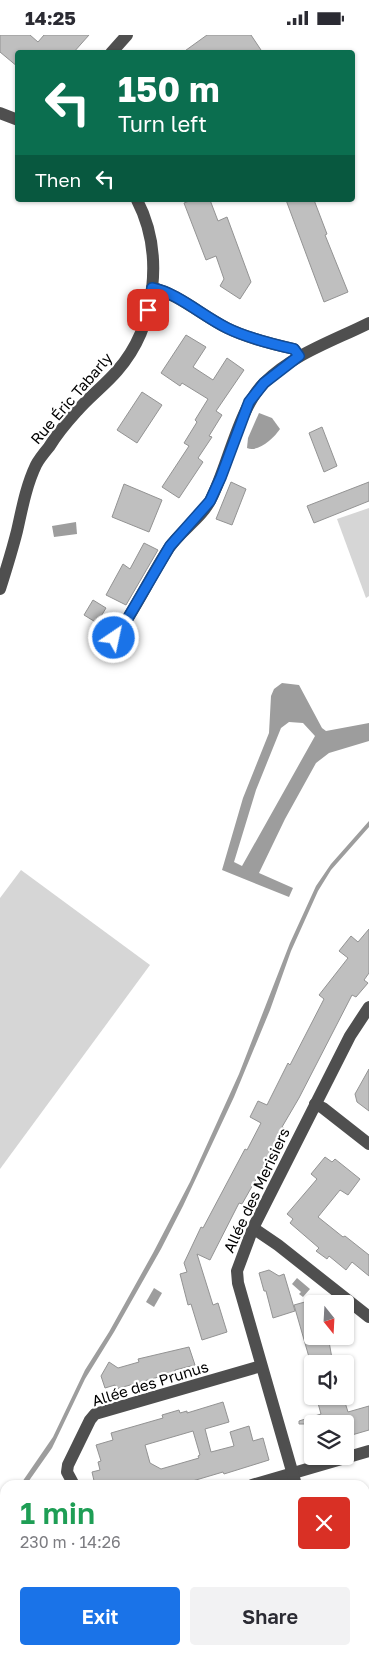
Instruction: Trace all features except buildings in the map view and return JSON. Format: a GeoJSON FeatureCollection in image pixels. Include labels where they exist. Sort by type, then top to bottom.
{"type":"FeatureCollection","features":[{"type":"Feature","properties":{"kind":"street"},"geometry":{"type":"LineString","coordinates":[[114,50],[127,35]]}},
{"type":"Feature","properties":{"kind":"street"},"geometry":{"type":"LineString","coordinates":[[0,113],[15,120]]}},
{"type":"Feature","properties":{"kind":"street","name":"Rue Éric Tabarly"},"geometry":{"type":"LineString","coordinates":[[0,589],[5,554],[36,464],[77,411],[118,370],[130,353],[140,333],[148,310],[153,268],[152,247],[147,224],[138,202]]}},
{"type":"Feature","properties":{"kind":"street"},"geometry":{"type":"LineString","coordinates":[[152,288],[168,292],[228,329],[294,349],[299,356]]}},
{"type":"Feature","properties":{"kind":"street"},"geometry":{"type":"LineString","coordinates":[[114,638],[125,623],[170,546],[210,501],[249,402],[264,383],[299,356],[369,323]]}},
{"type":"Feature","properties":{"kind":"street","name":"Allée des Merisiers"},"geometry":{"type":"LineString","coordinates":[[295,1479],[261,1366],[238,1283],[237,1271],[254,1228],[315,1104],[350,1036],[369,1007]]}},
{"type":"Feature","properties":{"kind":"street"},"geometry":{"type":"LineString","coordinates":[[315,1104],[323,1107],[369,1144]]}},
{"type":"Feature","properties":{"kind":"street"},"geometry":{"type":"LineString","coordinates":[[254,1228],[369,1317]]}},
{"type":"Feature","properties":{"kind":"street","name":"Allée des Prunus"},"geometry":{"type":"LineString","coordinates":[[71,1480],[67,1472],[68,1465],[90,1420],[95,1414],[261,1366]]}},
{"type":"Feature","properties":{"kind":"street"},"geometry":{"type":"LineString","coordinates":[[295,1479],[369,1451]]}},
{"type":"Feature","properties":{"kind":"shaded area"},"geometry":{"type":"Polygon","coordinates":[[[259,413],[272,418],[280,429],[261,447],[247,448],[248,438],[259,413]]]}},
{"type":"Feature","properties":{"kind":"shaded area"},"geometry":{"type":"Polygon","coordinates":[[[369,508],[369,596],[366,598],[337,519],[369,508]]]}},
{"type":"Feature","properties":{"kind":"shaded area"},"geometry":{"type":"Polygon","coordinates":[[[76,522],[77,534],[54,537],[52,526],[76,522]]]}},
{"type":"Feature","properties":{"kind":"shaded area"},"geometry":{"type":"Polygon","coordinates":[[[282,683],[299,685],[322,728],[326,731],[369,723],[369,741],[329,753],[316,763],[285,819],[259,873],[293,888],[289,897],[222,870],[243,798],[269,733],[271,696],[274,689],[282,683]],[[289,722],[281,728],[256,790],[234,862],[242,866],[315,736],[303,723],[289,722]]]}},
{"type":"Feature","properties":{"kind":"shaded area"},"geometry":{"type":"Polygon","coordinates":[[[369,821],[369,827],[331,870],[318,891],[291,951],[270,1010],[234,1097],[161,1249],[85,1379],[52,1448],[30,1480],[23,1480],[53,1437],[85,1370],[109,1332],[190,1182],[239,1074],[290,943],[316,886],[331,864],[369,821]]]}},
{"type":"Feature","properties":{"kind":"shaded area"},"geometry":{"type":"Polygon","coordinates":[[[21,870],[150,965],[0,1169],[0,898],[21,870]]]}},
{"type":"Feature","properties":{"kind":"shaded area"},"geometry":{"type":"Polygon","coordinates":[[[297,1278],[310,1289],[303,1297],[299,1294],[301,1292],[292,1284],[297,1278]]]}},
{"type":"Feature","properties":{"kind":"shaded area"},"geometry":{"type":"Polygon","coordinates":[[[154,1288],[162,1293],[154,1307],[146,1302],[154,1288]]]}},
{"type":"Feature","properties":{"kind":"route"},"geometry":{"type":"LineString","coordinates":[[114,638],[125,623],[170,546],[210,501],[249,402],[264,383],[299,356],[294,349],[228,329],[168,292],[152,288],[148,310]]}}]}
